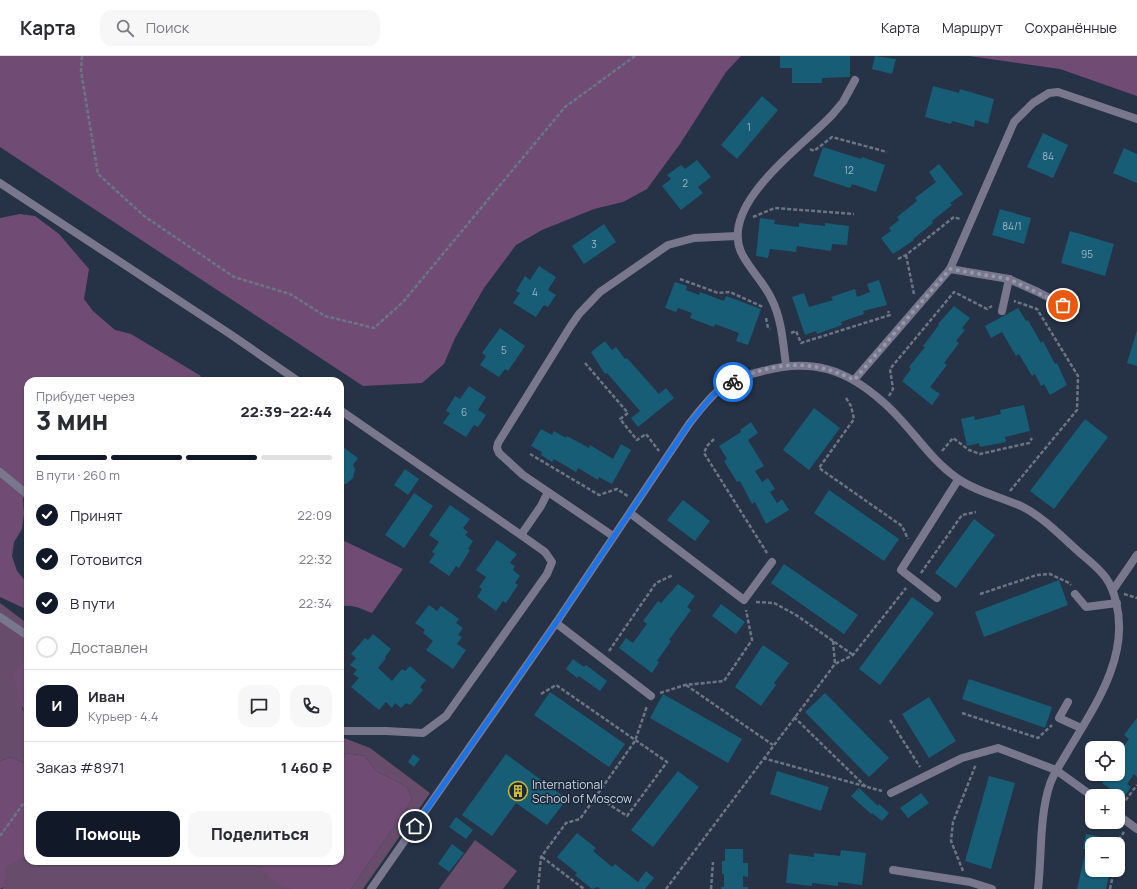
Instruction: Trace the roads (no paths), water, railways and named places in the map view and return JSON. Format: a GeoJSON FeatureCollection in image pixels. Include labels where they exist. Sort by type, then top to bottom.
{"type":"FeatureCollection","features":[{"type":"Feature","properties":{"kind":"street"},"geometry":{"type":"LineString","coordinates":[[786,366],[778,316],[772,300],[740,250],[737,236],[739,224],[742,212],[757,189],[803,145],[843,102],[856,80]]}},
{"type":"Feature","properties":{"kind":"street"},"geometry":{"type":"LineString","coordinates":[[854,380],[950,269],[1014,122],[1023,111],[1041,97],[1049,93],[1058,92],[1137,119]]}},
{"type":"Feature","properties":{"kind":"street"},"geometry":{"type":"LineString","coordinates":[[0,182],[230,334],[292,377]]}},
{"type":"Feature","properties":{"kind":"street"},"geometry":{"type":"LineString","coordinates":[[613,536],[582,513],[523,475],[499,453],[497,448],[498,443],[579,314],[600,292],[668,245],[694,238],[737,236]]}},
{"type":"Feature","properties":{"kind":"street"},"geometry":{"type":"LineString","coordinates":[[950,269],[1009,279],[1075,311]]}},
{"type":"Feature","properties":{"kind":"street"},"geometry":{"type":"LineString","coordinates":[[1002,310],[1009,279]]}},
{"type":"Feature","properties":{"kind":"street"},"geometry":{"type":"LineString","coordinates":[[371,889],[556,623],[613,536],[703,406],[723,387],[755,373],[786,366],[822,366],[854,380],[885,403],[936,459],[958,480],[1024,508],[1046,523],[1105,576],[1113,590],[1117,603],[1119,639],[1117,654],[1106,685],[1050,782],[1045,808],[1038,889]]}},
{"type":"Feature","properties":{"kind":"street"},"geometry":{"type":"LineString","coordinates":[[344,413],[545,552],[552,562],[547,574],[446,716],[423,733],[344,731]]}},
{"type":"Feature","properties":{"kind":"street"},"geometry":{"type":"LineString","coordinates":[[0,472],[24,492]]}},
{"type":"Feature","properties":{"kind":"street"},"geometry":{"type":"LineString","coordinates":[[937,598],[901,570],[958,480]]}},
{"type":"Feature","properties":{"kind":"street"},"geometry":{"type":"LineString","coordinates":[[521,535],[541,506],[548,492]]}},
{"type":"Feature","properties":{"kind":"street"},"geometry":{"type":"LineString","coordinates":[[630,513],[744,600],[772,562]]}},
{"type":"Feature","properties":{"kind":"street"},"geometry":{"type":"LineString","coordinates":[[1113,590],[1137,555]]}},
{"type":"Feature","properties":{"kind":"street"},"geometry":{"type":"LineString","coordinates":[[1075,594],[1086,607],[1117,603]]}},
{"type":"Feature","properties":{"kind":"street"},"geometry":{"type":"LineString","coordinates":[[0,617],[24,633]]}},
{"type":"Feature","properties":{"kind":"street"},"geometry":{"type":"LineString","coordinates":[[556,623],[650,696]]}},
{"type":"Feature","properties":{"kind":"street"},"geometry":{"type":"LineString","coordinates":[[1068,702],[1059,718],[1081,728]]}},
{"type":"Feature","properties":{"kind":"street"},"geometry":{"type":"LineString","coordinates":[[891,793],[962,758],[998,748],[1056,770],[1085,791]]}},
{"type":"Feature","properties":{"kind":"street"},"geometry":{"type":"LineString","coordinates":[[1125,820],[1134,826]]}},
{"type":"Feature","properties":{"kind":"street"},"geometry":{"type":"LineString","coordinates":[[893,870],[961,881],[992,889]]}},
{"type":"Feature","properties":{"kind":"place","name":"International School of Moscow"},"geometry":{"type":"Point","coordinates":[518,791]}}]}
